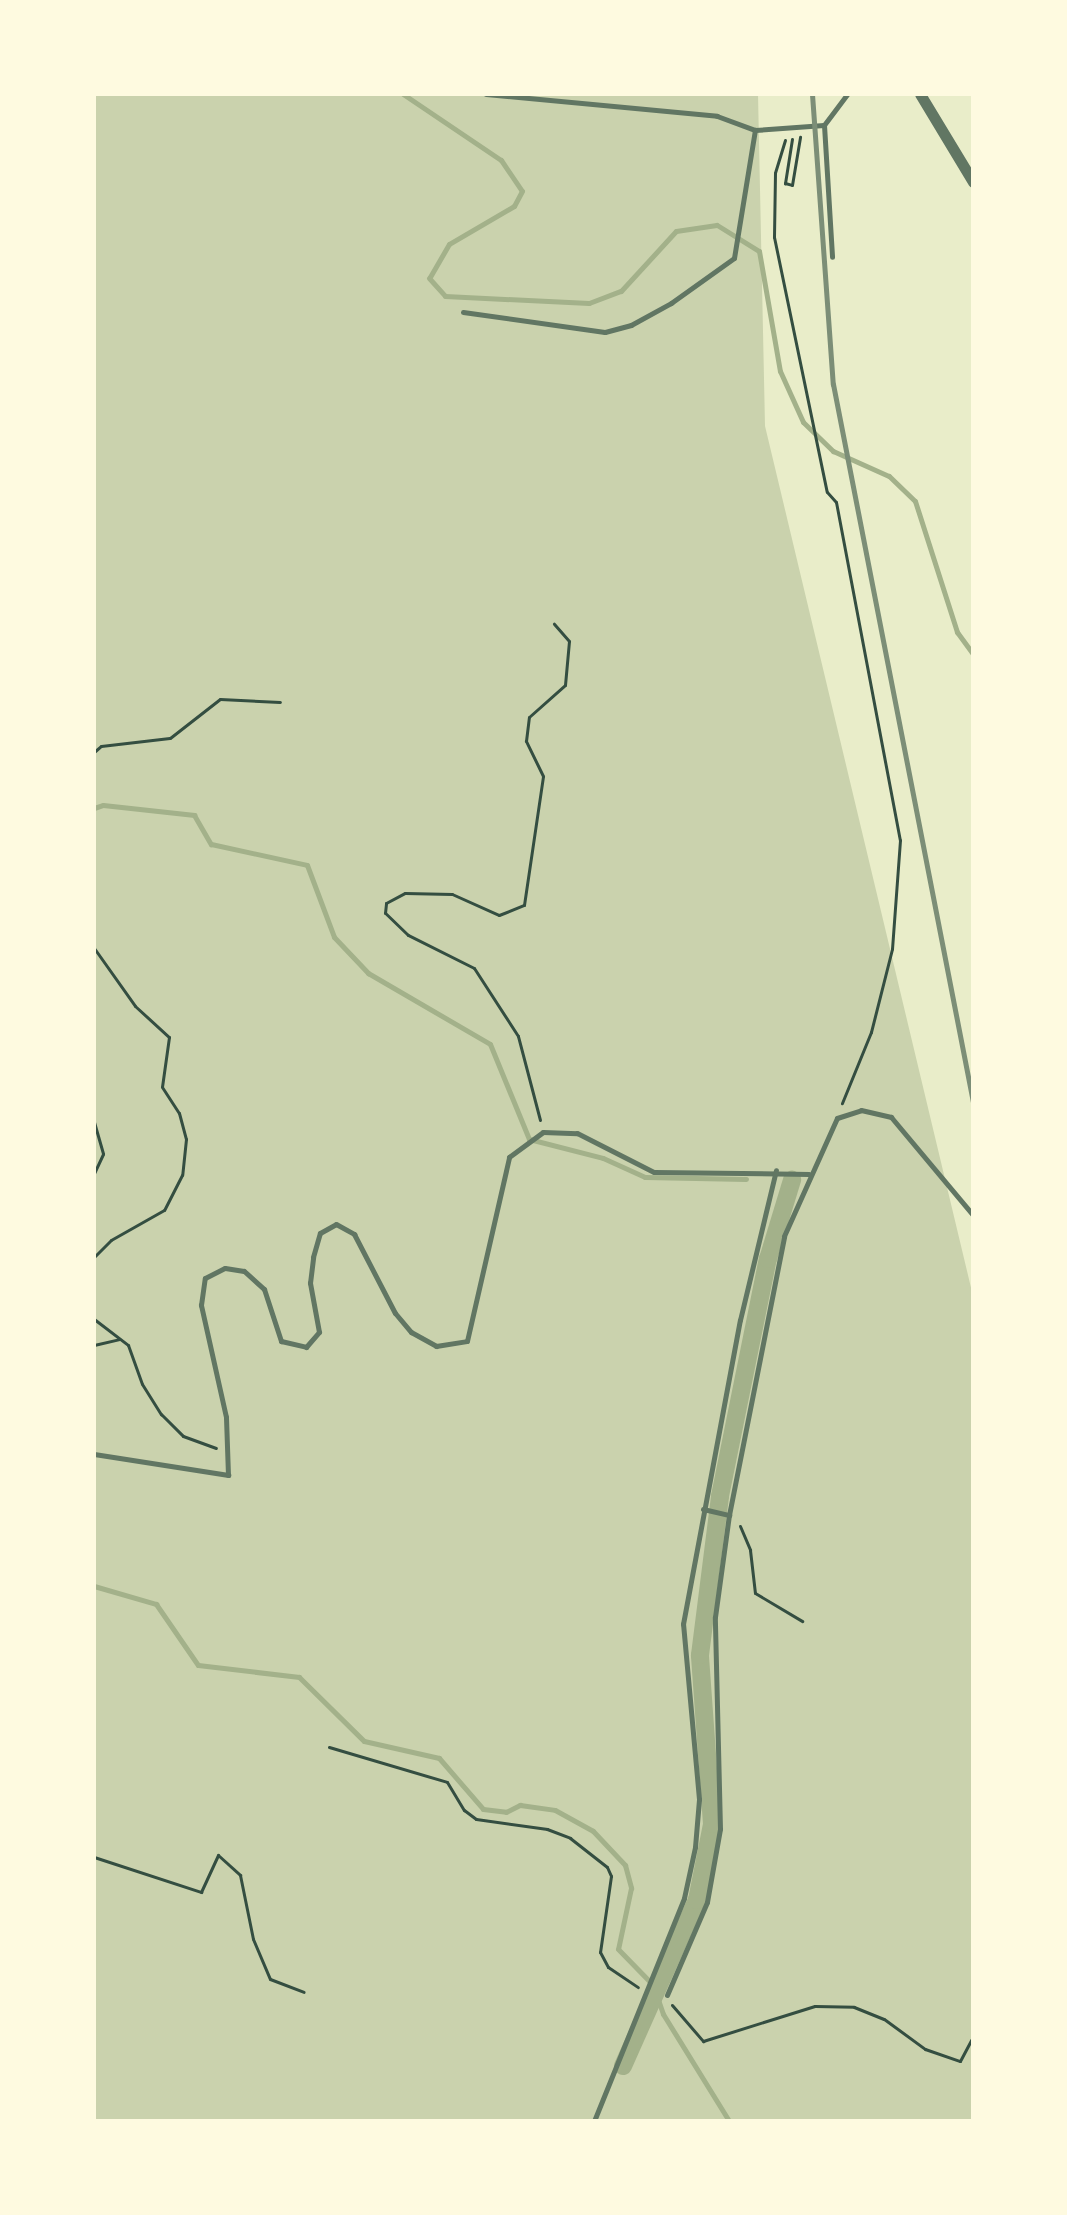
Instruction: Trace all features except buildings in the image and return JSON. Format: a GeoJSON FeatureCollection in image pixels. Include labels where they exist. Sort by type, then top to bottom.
{"type":"FeatureCollection","features":[{"type":"Feature","properties":{"kind":"street"},"geometry":{"type":"LineString","coordinates":[[920,94],[973,182]]}},
{"type":"Feature","properties":{"kind":"lane"},"geometry":{"type":"LineString","coordinates":[[486,94],[717,116],[755,130],[824,125]]}},
{"type":"Feature","properties":{"kind":"lane"},"geometry":{"type":"LineString","coordinates":[[832,257],[824,125],[847,94]]}},
{"type":"Feature","properties":{"kind":"lane"},"geometry":{"type":"LineString","coordinates":[[463,312],[605,332],[631,325],[671,303],[734,258],[743,221],[755,130]]}},
{"type":"Feature","properties":{"kind":"lane"},"geometry":{"type":"LineString","coordinates":[[667,1995],[707,1902],[720,1829],[715,1617],[729,1515],[784,1236],[809,1174],[837,1118],[861,1110],[891,1117],[973,1215]]}},
{"type":"Feature","properties":{"kind":"lane"},"geometry":{"type":"LineString","coordinates":[[94,1454],[228,1475],[226,1417],[201,1305],[205,1278],[225,1268],[244,1271],[264,1289],[281,1341],[306,1347],[319,1332],[310,1283],[313,1257],[320,1233],[336,1224],[354,1234],[395,1313],[411,1332],[436,1346],[467,1341],[509,1157],[542,1132],[577,1133],[654,1172],[776,1170],[809,1174]]}},
{"type":"Feature","properties":{"kind":"lane"},"geometry":{"type":"LineString","coordinates":[[594,2121],[684,1898],[695,1847],[699,1799],[683,1624],[703,1509],[776,1170]]}},
{"type":"Feature","properties":{"kind":"lane"},"geometry":{"type":"LineString","coordinates":[[703,1509],[729,1515]]}},
{"type":"Feature","properties":{"kind":"path"},"geometry":{"type":"LineString","coordinates":[[801,127],[792,185],[785,183],[793,138],[786,137],[775,173],[774,237],[827,492],[836,502],[900,840],[892,949],[871,1032],[837,1118]]}},
{"type":"Feature","properties":{"kind":"path"},"geometry":{"type":"LineString","coordinates":[[542,1132],[518,1036],[474,968],[408,935],[385,913],[386,903],[405,893],[452,894],[499,915],[524,905],[543,776],[526,741],[529,717],[565,685],[569,641],[554,624]]}},
{"type":"Feature","properties":{"kind":"path"},"geometry":{"type":"LineString","coordinates":[[94,752],[101,746],[170,738],[220,699],[280,702]]}},
{"type":"Feature","properties":{"kind":"path"},"geometry":{"type":"LineString","coordinates":[[94,948],[135,1006],[169,1037],[162,1087],[179,1113],[186,1139],[182,1175],[164,1210],[111,1240],[94,1257]]}},
{"type":"Feature","properties":{"kind":"path"},"geometry":{"type":"LineString","coordinates":[[94,1122],[103,1154],[94,1173]]}},
{"type":"Feature","properties":{"kind":"path"},"geometry":{"type":"LineString","coordinates":[[94,1319],[128,1345],[142,1384],[161,1414],[183,1436],[227,1452]]}},
{"type":"Feature","properties":{"kind":"path"},"geometry":{"type":"LineString","coordinates":[[94,1345],[119,1339]]}},
{"type":"Feature","properties":{"kind":"path"},"geometry":{"type":"LineString","coordinates":[[729,1515],[742,1529],[750,1550],[755,1593],[802,1621]]}},
{"type":"Feature","properties":{"kind":"path"},"geometry":{"type":"LineString","coordinates":[[329,1747],[447,1782],[464,1810],[476,1819],[547,1829],[570,1838],[607,1867],[611,1876],[600,1952],[608,1967],[644,1991]]}},
{"type":"Feature","properties":{"kind":"path"},"geometry":{"type":"LineString","coordinates":[[94,1857],[201,1892],[218,1855],[240,1875],[253,1939],[270,1979],[304,1992]]}},
{"type":"Feature","properties":{"kind":"path"},"geometry":{"type":"LineString","coordinates":[[667,1995],[703,2041],[815,2006],[854,2007],[884,2019],[925,2049],[960,2061],[971,2040]]}},
{"type":"Feature","properties":{"kind":"green space"},"geometry":{"type":"Polygon","coordinates":[[[94,94],[758,94],[765,426],[973,1296],[973,2121],[94,2121],[94,94]]]}},
{"type":"Feature","properties":{"kind":"waterway"},"geometry":{"type":"LineString","coordinates":[[403,94],[501,160],[522,191],[514,206],[449,244],[429,278],[445,296],[589,303],[621,291],[676,231],[717,225],[759,251],[780,371],[803,422],[833,451],[889,476],[915,501],[957,632],[973,654]]}},
{"type":"Feature","properties":{"kind":"waterway"},"geometry":{"type":"LineString","coordinates":[[94,808],[103,805],[194,815],[211,844],[307,865],[334,937],[368,973],[490,1044],[529,1139],[603,1158],[645,1177],[746,1179]]}},
{"type":"Feature","properties":{"kind":"waterway"},"geometry":{"type":"LineString","coordinates":[[623,2066],[697,1900],[712,1824],[700,1655],[720,1496],[768,1259],[792,1180]]}},
{"type":"Feature","properties":{"kind":"waterway"},"geometry":{"type":"LineString","coordinates":[[94,1586],[156,1604],[198,1665],[299,1677],[364,1741],[439,1758],[483,1809],[506,1812],[520,1805],[555,1810],[593,1831],[625,1865],[631,1888],[618,1949],[653,1985],[663,2014],[729,2121]]}},
{"type":"Feature","properties":{"kind":"railway"},"geometry":{"type":"LineString","coordinates":[[812,94],[833,384],[973,1102]]}}]}
